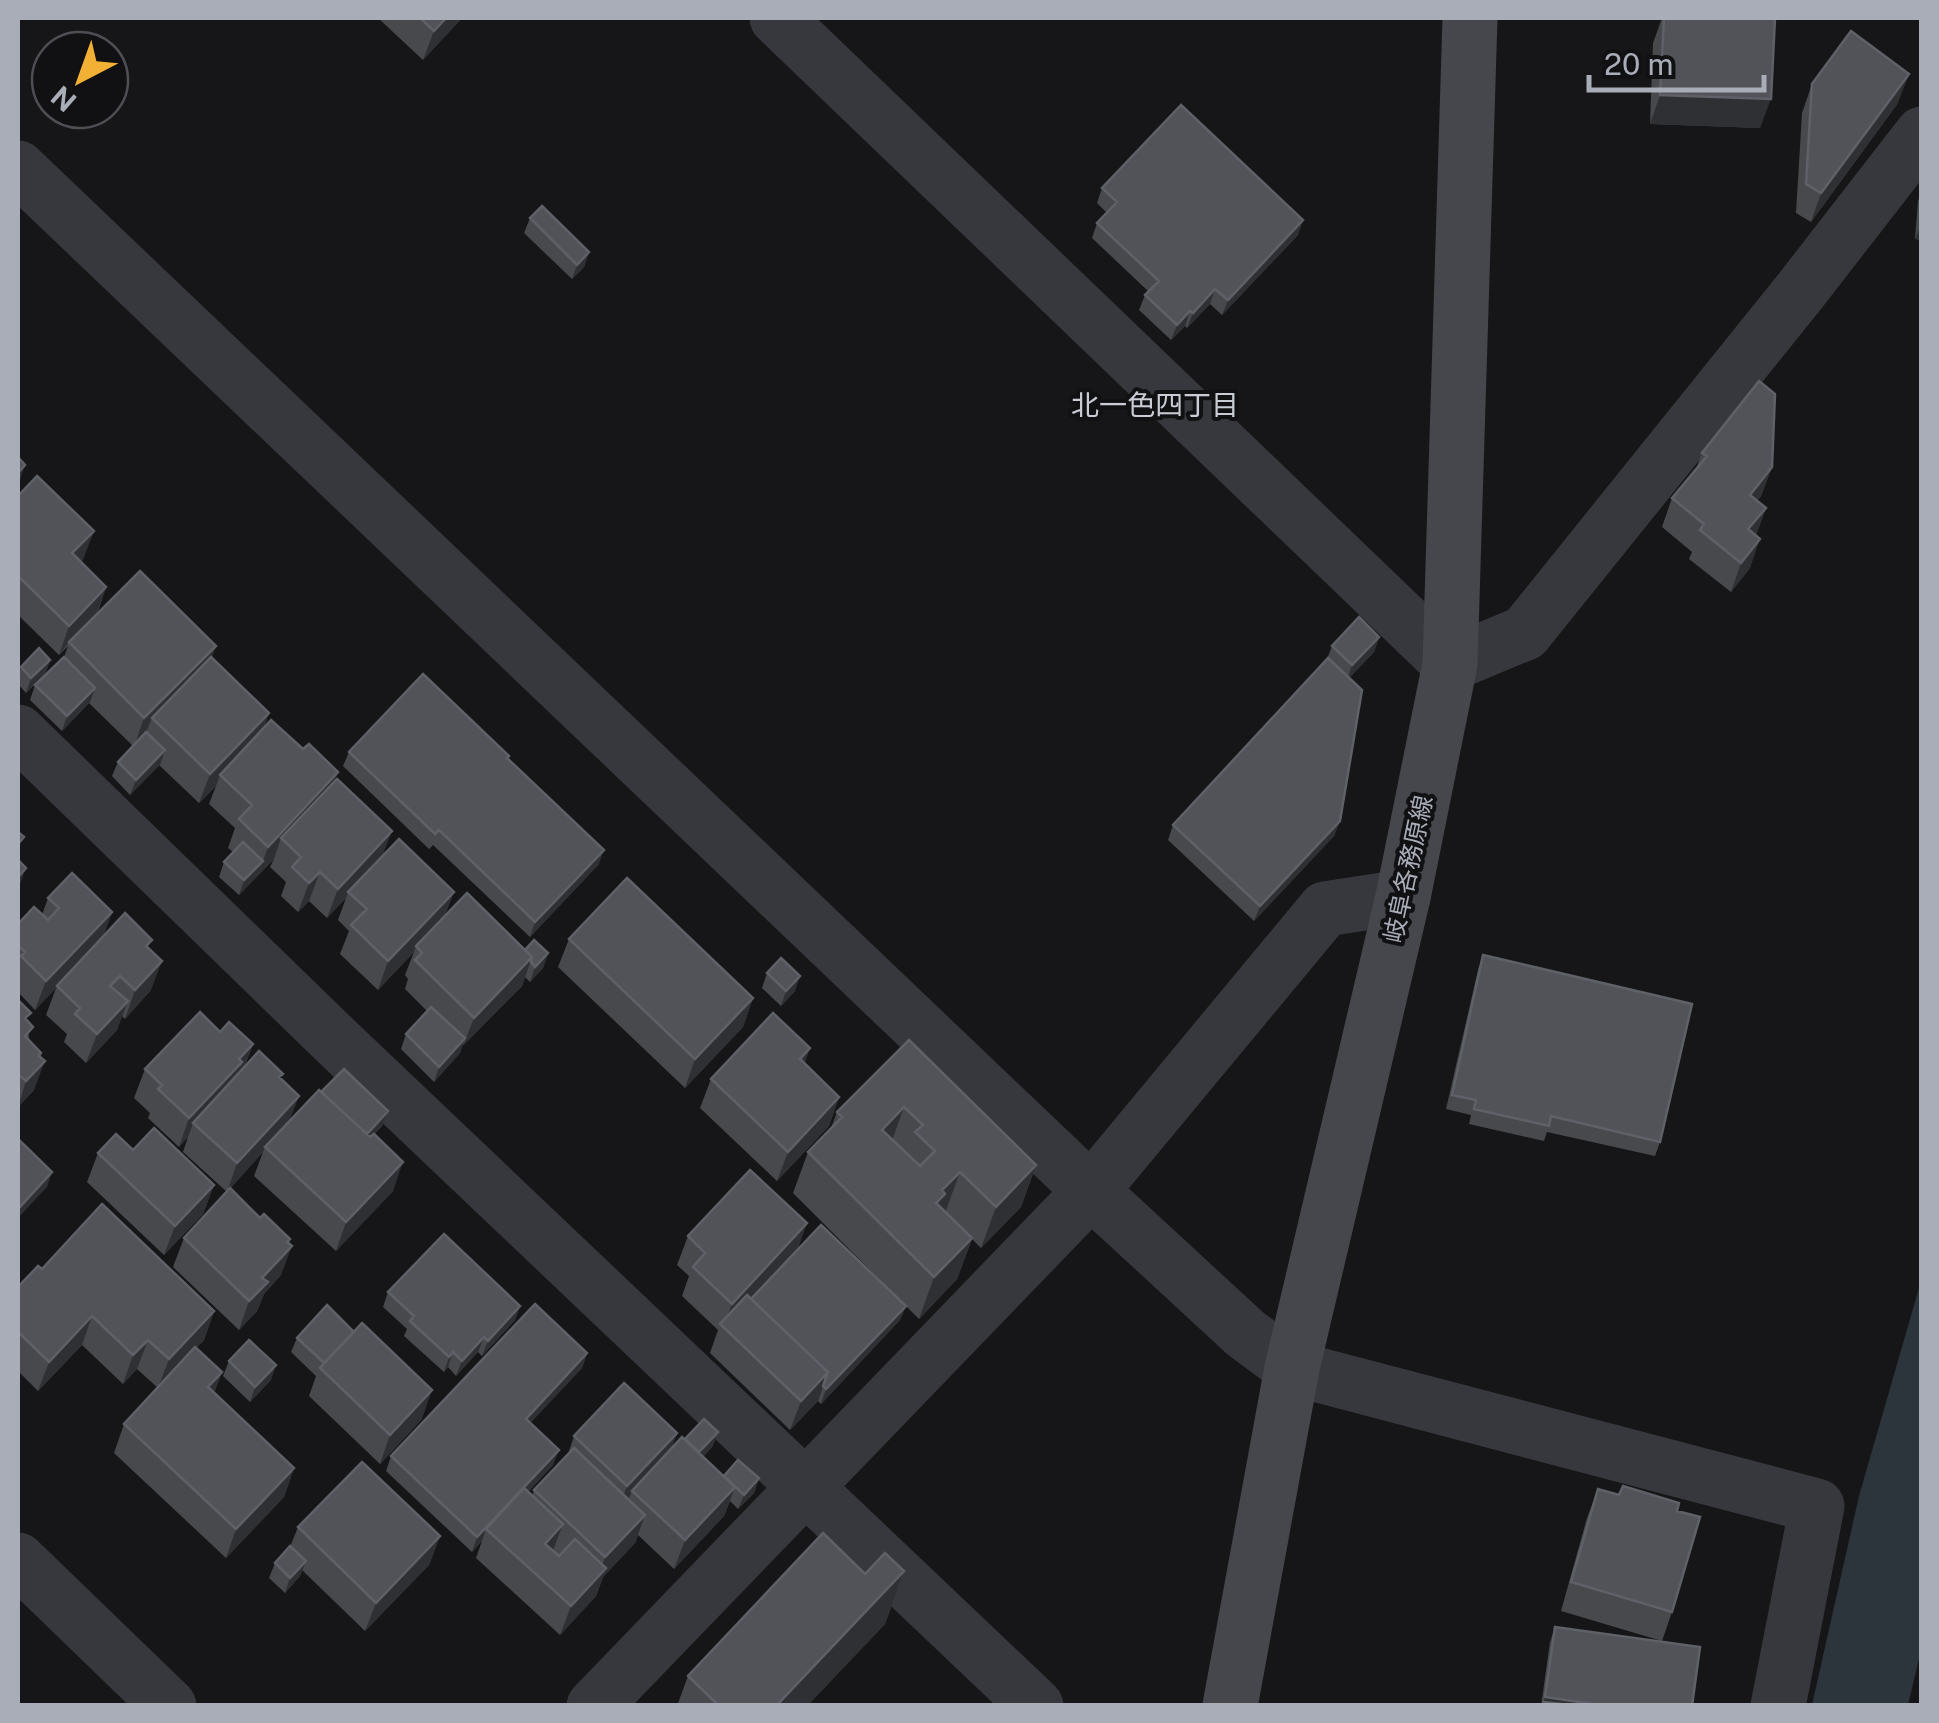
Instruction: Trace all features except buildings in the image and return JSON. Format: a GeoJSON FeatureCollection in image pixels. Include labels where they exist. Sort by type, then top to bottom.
{"type":"FeatureCollection","features":[{"type":"Feature","properties":{"kind":"main road","name":"岐阜各務原線"},"geometry":{"type":"LineString","coordinates":[[1230,1706],[1292,1368],[1403,897],[1450,664],[1470,18]]}},
{"type":"Feature","properties":{"kind":"street"},"geometry":{"type":"LineString","coordinates":[[776,18],[1450,664],[1524,633],[1922,134]]}},
{"type":"Feature","properties":{"kind":"street"},"geometry":{"type":"LineString","coordinates":[[18,168],[1091,1191],[1246,1334],[1292,1368],[1817,1506],[1778,1706]]}},
{"type":"Feature","properties":{"kind":"street"},"geometry":{"type":"LineString","coordinates":[[18,732],[334,1040],[1036,1706]]}},
{"type":"Feature","properties":{"kind":"street"},"geometry":{"type":"LineString","coordinates":[[594,1706],[1091,1191],[1324,909],[1403,897]]}},
{"type":"Feature","properties":{"kind":"street"},"geometry":{"type":"LineString","coordinates":[[18,1560],[169,1706]]}},
{"type":"Feature","properties":{"kind":"shaded area"},"geometry":{"type":"Polygon","coordinates":[[[1921,1281],[1922,1646],[1908,1705],[1812,1705],[1859,1496],[1921,1281]]]}},
{"type":"Feature","properties":{"kind":"district","name":"北一色四丁目"},"geometry":{"type":"Point","coordinates":[1155,404]}}]}
